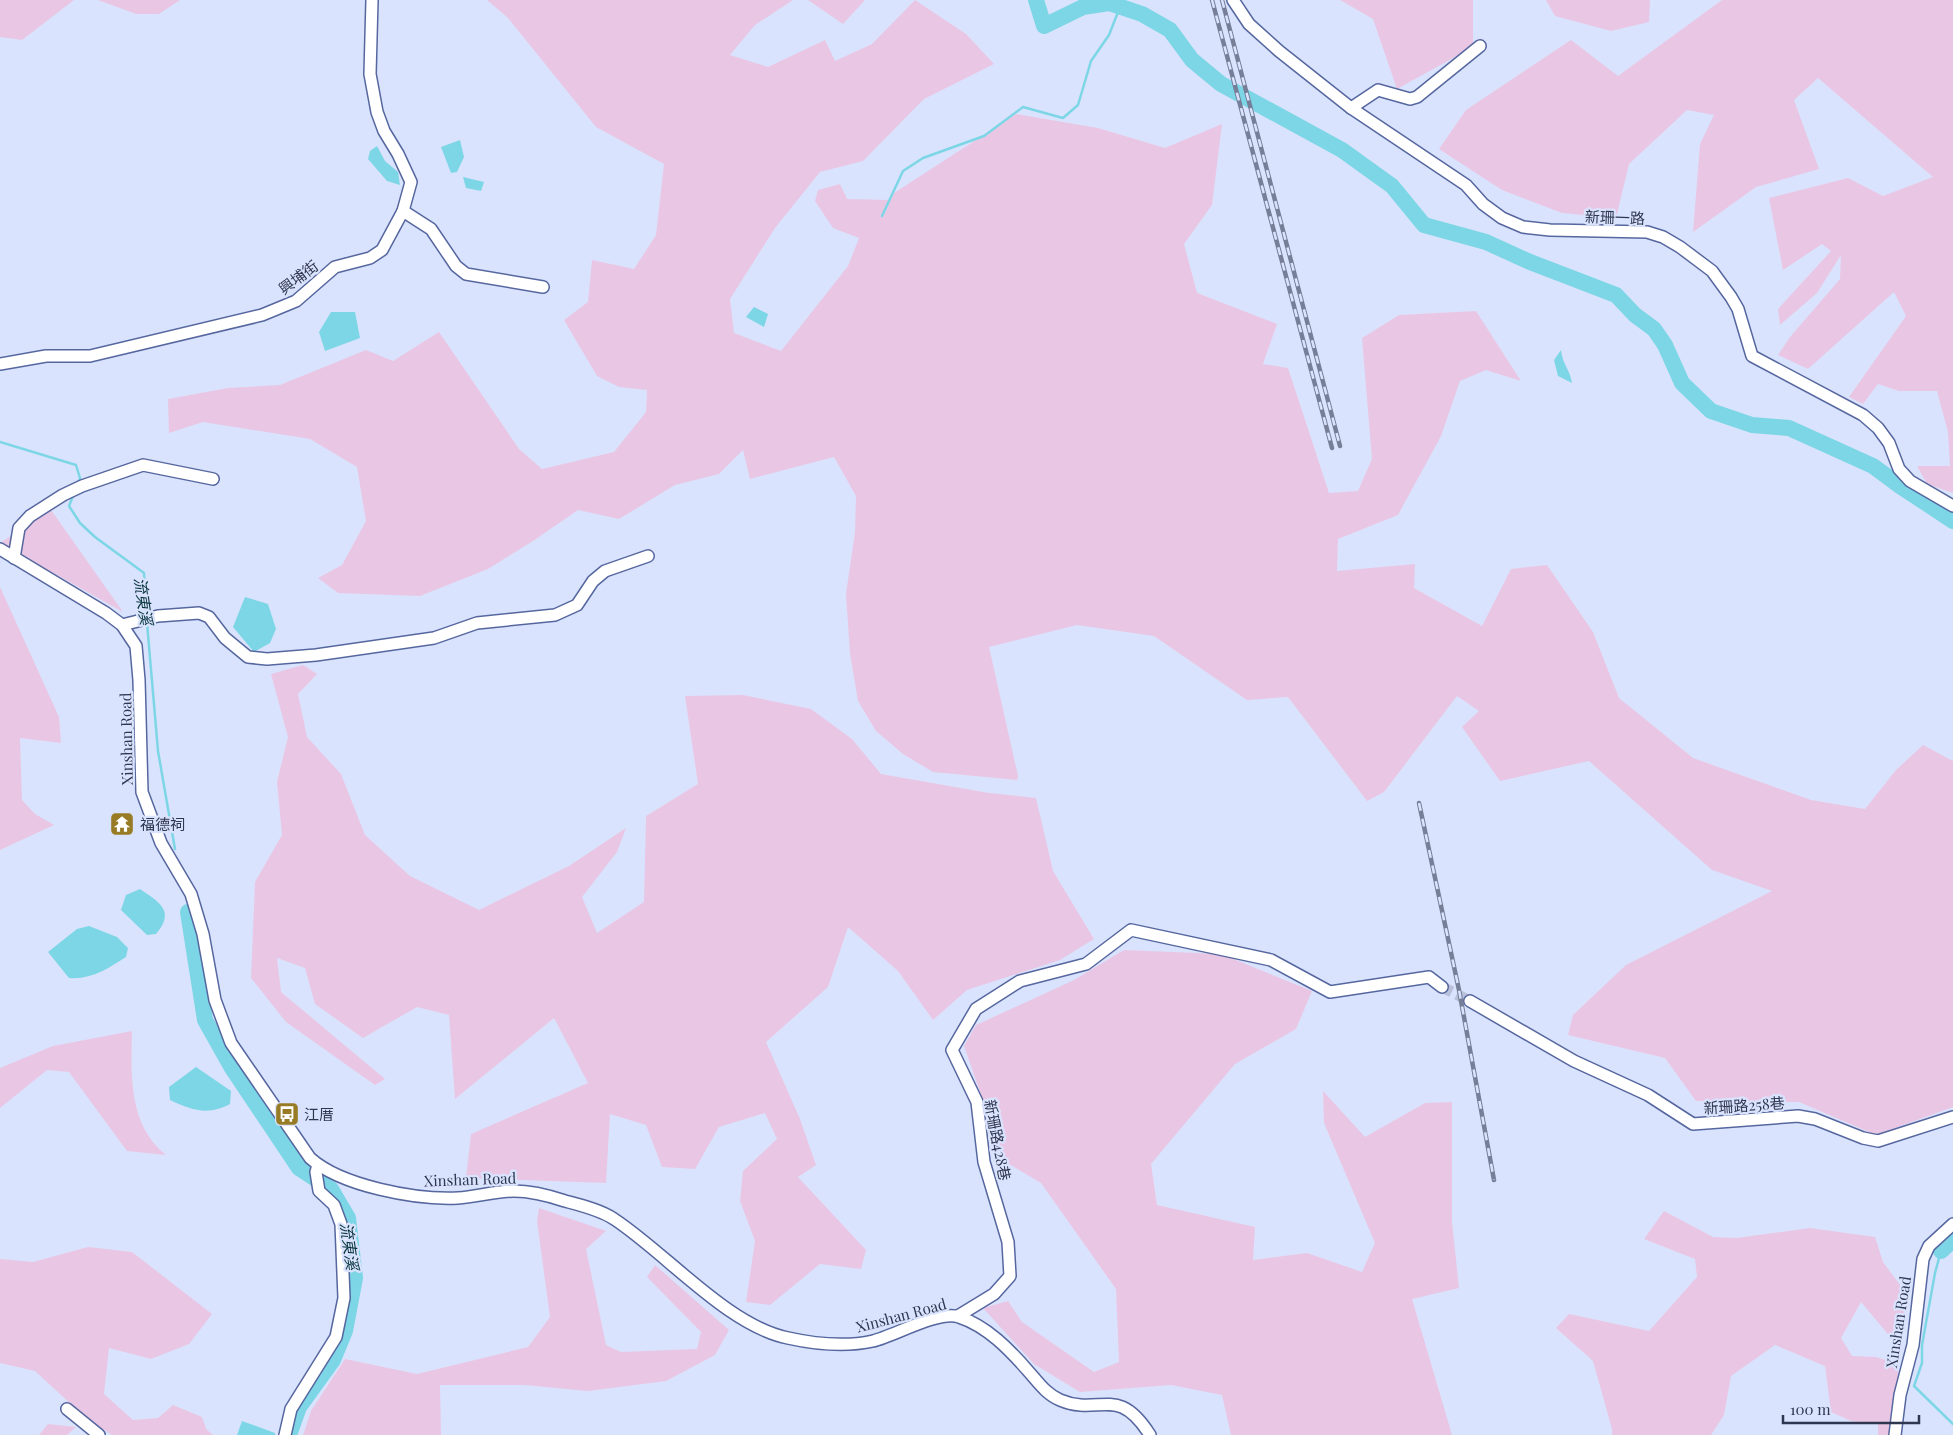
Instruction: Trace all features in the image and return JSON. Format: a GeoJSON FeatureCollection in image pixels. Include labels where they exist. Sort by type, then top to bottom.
{"type":"FeatureCollection","features":[{"type":"Feature","properties":{"kind":"street","name":"興埔街"},"geometry":{"type":"LineString","coordinates":[[0,364],[46,356],[90,356],[280,308],[296,301],[335,268],[370,258],[382,250],[403,211],[411,182],[382,125],[370,74],[372,0]]}},
{"type":"Feature","properties":{"kind":"street","name":"新珊一路"},"geometry":{"type":"LineString","coordinates":[[1233,0],[1249,24],[1286,57],[1351,108],[1441,167],[1502,218],[1523,227],[1550,230],[1647,232],[1663,236],[1680,247],[1712,272],[1731,297],[1738,309],[1752,356],[1863,415],[1878,428],[1888,443],[1899,469],[1910,481],[1953,506]]}},
{"type":"Feature","properties":{"kind":"street"},"geometry":{"type":"LineString","coordinates":[[1351,108],[1378,90],[1410,99],[1417,97],[1480,46]]}},
{"type":"Feature","properties":{"kind":"street"},"geometry":{"type":"LineString","coordinates":[[403,211],[431,229],[456,266],[466,274],[543,287]]}},
{"type":"Feature","properties":{"kind":"street"},"geometry":{"type":"LineString","coordinates":[[14,558],[19,528],[30,516],[63,495],[82,486],[143,465],[213,478]]}},
{"type":"Feature","properties":{"kind":"street","name":"Xinshan Road"},"geometry":{"type":"LineString","coordinates":[[0,549],[122,625],[136,646],[140,680],[142,792],[161,843],[191,894],[203,934],[215,1000],[230,1043],[317,1169],[404,1195],[457,1198],[514,1191],[564,1200],[612,1218],[747,1323],[786,1338],[820,1342],[855,1343],[874,1340],[944,1316],[958,1316],[992,1335],[1052,1396],[1071,1404],[1105,1403],[1124,1407],[1138,1418],[1150,1435]]}},
{"type":"Feature","properties":{"kind":"street"},"geometry":{"type":"LineString","coordinates":[[122,625],[158,616],[199,613],[208,617],[225,638],[248,657],[267,659],[316,655],[434,638],[477,623],[555,615],[577,605],[593,581],[605,571],[648,556]]}},
{"type":"Feature","properties":{"kind":"street","name":"新珊路428巷"},"geometry":{"type":"LineString","coordinates":[[958,1316],[994,1294],[1010,1276],[1008,1242],[984,1162],[977,1102],[952,1050],[976,1009],[1020,981],[1086,964],[1131,930],[1271,960],[1330,992],[1429,977],[1442,987]]}},
{"type":"Feature","properties":{"kind":"street","name":"新珊路258巷"},"geometry":{"type":"LineString","coordinates":[[1470,1000],[1574,1061],[1648,1095],[1693,1124],[1798,1116],[1815,1119],[1878,1142],[1953,1117]]}},
{"type":"Feature","properties":{"kind":"street"},"geometry":{"type":"LineString","coordinates":[[285,1435],[290,1409],[336,1337],[344,1298],[341,1224],[334,1205],[319,1191],[316,1184],[317,1169]]}},
{"type":"Feature","properties":{"kind":"street","name":"Xinshan Road"},"geometry":{"type":"LineString","coordinates":[[1895,1435],[1900,1395],[1913,1345],[1923,1259],[1929,1246],[1953,1224]]}},
{"type":"Feature","properties":{"kind":"street"},"geometry":{"type":"LineString","coordinates":[[67,1409],[99,1435]]}},
{"type":"Feature","properties":{"kind":"shaded area"},"geometry":{"type":"Polygon","coordinates":[[[0,0],[74,0],[22,40],[0,37],[0,0]]]}},
{"type":"Feature","properties":{"kind":"shaded area"},"geometry":{"type":"Polygon","coordinates":[[[98,0],[180,0],[159,14],[136,14],[98,0]]]}},
{"type":"Feature","properties":{"kind":"shaded area"},"geometry":{"type":"Polygon","coordinates":[[[487,0],[793,0],[755,25],[730,55],[768,67],[825,40],[835,61],[872,44],[915,0],[966,34],[994,64],[924,99],[863,161],[820,172],[775,228],[730,299],[734,333],[781,351],[848,266],[859,238],[833,228],[815,201],[818,190],[840,184],[847,199],[889,200],[891,195],[1016,114],[1098,128],[1165,148],[1222,124],[1212,205],[1184,244],[1197,293],[1277,324],[1263,364],[1288,368],[1329,493],[1358,491],[1372,459],[1362,338],[1399,315],[1476,311],[1521,381],[1486,370],[1460,381],[1441,436],[1398,515],[1338,539],[1337,571],[1415,564],[1414,588],[1482,626],[1511,569],[1547,565],[1593,632],[1619,698],[1693,758],[1811,800],[1865,809],[1896,770],[1923,745],[1953,761],[1953,1107],[1876,1135],[1799,1102],[1696,1101],[1665,1058],[1568,1035],[1573,1015],[1626,965],[1772,891],[1712,870],[1589,761],[1500,781],[1462,727],[1479,711],[1457,696],[1384,792],[1367,801],[1288,697],[1247,700],[1154,636],[1077,625],[989,647],[1018,776],[1017,780],[933,772],[903,754],[876,731],[858,701],[850,654],[846,594],[855,532],[856,496],[834,457],[750,479],[743,450],[719,474],[675,485],[619,519],[578,510],[488,569],[420,596],[338,593],[318,578],[342,565],[366,521],[357,467],[310,439],[203,422],[169,433],[168,399],[228,388],[280,385],[366,350],[393,361],[439,332],[519,449],[542,469],[614,452],[646,412],[647,390],[619,387],[597,376],[564,320],[588,302],[592,260],[634,269],[656,235],[664,164],[596,127],[508,18],[487,0]]]}},
{"type":"Feature","properties":{"kind":"shaded area"},"geometry":{"type":"Polygon","coordinates":[[[808,0],[865,0],[843,24],[808,0]]]}},
{"type":"Feature","properties":{"kind":"shaded area"},"geometry":{"type":"Polygon","coordinates":[[[1340,0],[1473,0],[1473,47],[1397,89],[1373,19],[1340,0]]]}},
{"type":"Feature","properties":{"kind":"shaded area"},"geometry":{"type":"Polygon","coordinates":[[[1546,0],[1650,0],[1649,22],[1611,31],[1555,16],[1546,0]]]}},
{"type":"Feature","properties":{"kind":"shaded area"},"geometry":{"type":"Polygon","coordinates":[[[1722,0],[1953,0],[1953,493],[1927,484],[1917,466],[1950,466],[1948,432],[1937,391],[1899,391],[1878,384],[1863,404],[1849,397],[1906,316],[1894,292],[1808,369],[1778,355],[1790,337],[1840,279],[1841,255],[1817,293],[1780,325],[1778,309],[1831,251],[1822,244],[1783,270],[1769,198],[1848,178],[1883,196],[1933,177],[1818,78],[1794,100],[1819,169],[1756,187],[1693,232],[1700,144],[1714,115],[1687,110],[1629,164],[1616,218],[1562,213],[1502,190],[1439,149],[1466,110],[1571,40],[1618,76],[1722,0]]]}},
{"type":"Feature","properties":{"kind":"shaded area"},"geometry":{"type":"Polygon","coordinates":[[[51,510],[123,612],[0,543],[51,510]]]}},
{"type":"Feature","properties":{"kind":"shaded area"},"geometry":{"type":"Polygon","coordinates":[[[0,587],[59,717],[61,743],[20,738],[22,800],[35,814],[54,825],[0,850],[0,587]]]}},
{"type":"Feature","properties":{"kind":"shaded area"},"geometry":{"type":"Polygon","coordinates":[[[303,665],[317,674],[298,694],[307,737],[341,774],[365,835],[410,876],[479,910],[569,866],[626,828],[617,852],[582,897],[597,933],[644,902],[646,816],[698,784],[685,696],[743,695],[811,709],[852,739],[881,774],[989,793],[1036,798],[1053,871],[1094,939],[1060,960],[967,990],[933,1020],[898,971],[848,927],[828,987],[766,1042],[800,1119],[816,1165],[798,1177],[866,1250],[861,1269],[820,1264],[770,1305],[746,1302],[755,1241],[740,1201],[743,1171],[777,1139],[765,1113],[719,1127],[695,1169],[662,1167],[646,1125],[610,1114],[606,1183],[466,1178],[471,1134],[588,1083],[554,1018],[455,1099],[449,1015],[417,1007],[363,1038],[315,1004],[305,968],[277,958],[281,992],[385,1079],[375,1085],[286,1022],[251,978],[255,882],[282,835],[277,782],[288,737],[271,674],[303,665]]]}},
{"type":"Feature","properties":{"kind":"shaded area"},"geometry":{"type":"Polygon","coordinates":[[[1124,950],[1221,954],[1312,991],[1296,1029],[1235,1064],[1151,1164],[1157,1205],[1255,1227],[1253,1260],[1307,1253],[1362,1272],[1375,1243],[1324,1123],[1323,1091],[1365,1137],[1425,1103],[1452,1102],[1452,1222],[1459,1288],[1412,1299],[1452,1435],[1231,1435],[1222,1395],[1171,1385],[1080,1392],[1034,1364],[983,1308],[1008,1301],[1022,1322],[1094,1372],[1119,1362],[1116,1289],[1041,1183],[1004,1161],[964,1046],[976,1025],[1074,980],[1124,950]]]}},
{"type":"Feature","properties":{"kind":"shaded area"},"geometry":{"type":"Polygon","coordinates":[[[132,1031],[132,1081],[138,1114],[154,1143],[166,1155],[127,1151],[69,1072],[47,1070],[0,1108],[0,1068],[53,1046],[132,1031]]]}},
{"type":"Feature","properties":{"kind":"shaded area"},"geometry":{"type":"Polygon","coordinates":[[[539,1208],[606,1231],[586,1249],[606,1345],[621,1352],[697,1349],[701,1332],[647,1277],[655,1265],[729,1330],[715,1355],[666,1381],[588,1391],[524,1385],[440,1385],[441,1435],[303,1435],[311,1411],[345,1359],[417,1374],[528,1347],[550,1317],[537,1221],[539,1208]]]}},
{"type":"Feature","properties":{"kind":"shaded area"},"geometry":{"type":"Polygon","coordinates":[[[1664,1211],[1713,1237],[1737,1238],[1810,1228],[1875,1237],[1883,1262],[1906,1293],[1902,1351],[1861,1302],[1841,1338],[1852,1356],[1876,1357],[1898,1364],[1899,1406],[1888,1435],[1878,1435],[1878,1424],[1851,1421],[1831,1412],[1825,1366],[1775,1345],[1731,1376],[1724,1415],[1711,1435],[1612,1435],[1593,1361],[1556,1328],[1569,1314],[1649,1331],[1697,1277],[1695,1259],[1644,1239],[1664,1211]]]}},
{"type":"Feature","properties":{"kind":"shaded area"},"geometry":{"type":"Polygon","coordinates":[[[88,1247],[132,1252],[212,1314],[189,1344],[151,1359],[109,1348],[104,1394],[133,1420],[158,1418],[173,1405],[202,1417],[206,1429],[213,1435],[112,1435],[86,1418],[35,1371],[0,1363],[0,1259],[33,1262],[88,1247]]]}},
{"type":"Feature","properties":{"kind":"shaded area"},"geometry":{"type":"Polygon","coordinates":[[[48,1424],[76,1427],[67,1435],[39,1435],[48,1424]]]}},
{"type":"Feature","properties":{"kind":"water"},"geometry":{"type":"Polygon","coordinates":[[[460,140],[464,157],[457,172],[451,173],[441,147],[460,140]]]}},
{"type":"Feature","properties":{"kind":"water"},"geometry":{"type":"Polygon","coordinates":[[[377,146],[385,161],[398,172],[400,185],[387,181],[368,159],[370,151],[377,146]]]}},
{"type":"Feature","properties":{"kind":"water"},"geometry":{"type":"Polygon","coordinates":[[[463,177],[484,182],[481,191],[466,188],[463,177]]]}},
{"type":"Feature","properties":{"kind":"water"},"geometry":{"type":"Polygon","coordinates":[[[754,307],[768,314],[764,327],[746,317],[754,307]]]}},
{"type":"Feature","properties":{"kind":"water"},"geometry":{"type":"Polygon","coordinates":[[[331,312],[355,312],[360,338],[325,351],[319,332],[331,312]]]}},
{"type":"Feature","properties":{"kind":"water"},"geometry":{"type":"Polygon","coordinates":[[[1561,350],[1572,383],[1558,376],[1554,360],[1561,350]]]}},
{"type":"Feature","properties":{"kind":"water"},"geometry":{"type":"Polygon","coordinates":[[[245,597],[268,604],[276,629],[270,643],[254,652],[233,627],[245,597]]]}},
{"type":"Feature","properties":{"kind":"water"},"geometry":{"type":"Polygon","coordinates":[[[140,889],[159,903],[165,913],[162,926],[156,934],[147,935],[121,910],[126,895],[140,889]]]}},
{"type":"Feature","properties":{"kind":"water"},"geometry":{"type":"Polygon","coordinates":[[[89,926],[117,937],[128,948],[126,957],[92,975],[69,978],[48,952],[77,929],[89,926]]]}},
{"type":"Feature","properties":{"kind":"water"},"geometry":{"type":"Polygon","coordinates":[[[196,1067],[231,1091],[230,1104],[207,1111],[185,1107],[170,1100],[169,1087],[196,1067]]]}},
{"type":"Feature","properties":{"kind":"water"},"geometry":{"type":"Polygon","coordinates":[[[242,1421],[275,1433],[275,1435],[237,1435],[242,1421]]]}},
{"type":"Feature","properties":{"kind":"waterway"},"geometry":{"type":"LineString","coordinates":[[1036,0],[1044,26],[1083,7],[1109,3],[1142,14],[1170,30],[1192,60],[1221,84],[1342,150],[1392,186],[1424,225],[1486,242],[1530,262],[1616,295],[1635,315],[1654,329],[1665,345],[1682,383],[1711,411],[1752,425],[1789,428],[1873,466],[1953,521]]}},
{"type":"Feature","properties":{"kind":"waterway"},"geometry":{"type":"LineString","coordinates":[[882,216],[903,171],[923,158],[984,136],[1023,107],[1063,118],[1078,105],[1091,61],[1109,35],[1120,7]]}},
{"type":"Feature","properties":{"kind":"waterway","name":"流東溪"},"geometry":{"type":"LineString","coordinates":[[0,442],[76,465],[80,478],[78,484]]}},
{"type":"Feature","properties":{"kind":"waterway","name":"流東溪"},"geometry":{"type":"LineString","coordinates":[[73,496],[69,506],[80,523],[95,537],[144,573],[146,615]]}},
{"type":"Feature","properties":{"kind":"waterway","name":"流東溪"},"geometry":{"type":"LineString","coordinates":[[147,623],[158,751],[175,849]]}},
{"type":"Feature","properties":{"kind":"waterway","name":"流東溪"},"geometry":{"type":"LineString","coordinates":[[188,912],[205,1020],[232,1068],[299,1168],[331,1189],[348,1218],[355,1278],[345,1331],[333,1360],[299,1407],[289,1435]]}},
{"type":"Feature","properties":{"kind":"waterway"},"geometry":{"type":"LineString","coordinates":[[1941,1251],[1953,1240]]}},
{"type":"Feature","properties":{"kind":"waterway"},"geometry":{"type":"LineString","coordinates":[[1941,1251],[1935,1273],[1922,1345],[1922,1363],[1914,1386],[1953,1424]]}},
{"type":"Feature","properties":{"kind":"tunnel"},"geometry":{"type":"LineString","coordinates":[[1442,987],[1470,1001]]}},
{"type":"Feature","properties":{"kind":"railway"},"geometry":{"type":"LineString","coordinates":[[1212,0],[1332,448]]}},
{"type":"Feature","properties":{"kind":"railway"},"geometry":{"type":"LineString","coordinates":[[1222,0],[1340,446]]}},
{"type":"Feature","properties":{"kind":"railway"},"geometry":{"type":"LineString","coordinates":[[1419,803],[1459,990],[1494,1180]]}},
{"type":"Feature","properties":{"kind":"place","name":"福德祠"},"geometry":{"type":"Point","coordinates":[122,824]}},
{"type":"Feature","properties":{"kind":"place","name":"江厝"},"geometry":{"type":"Point","coordinates":[287,1114]}}]}
